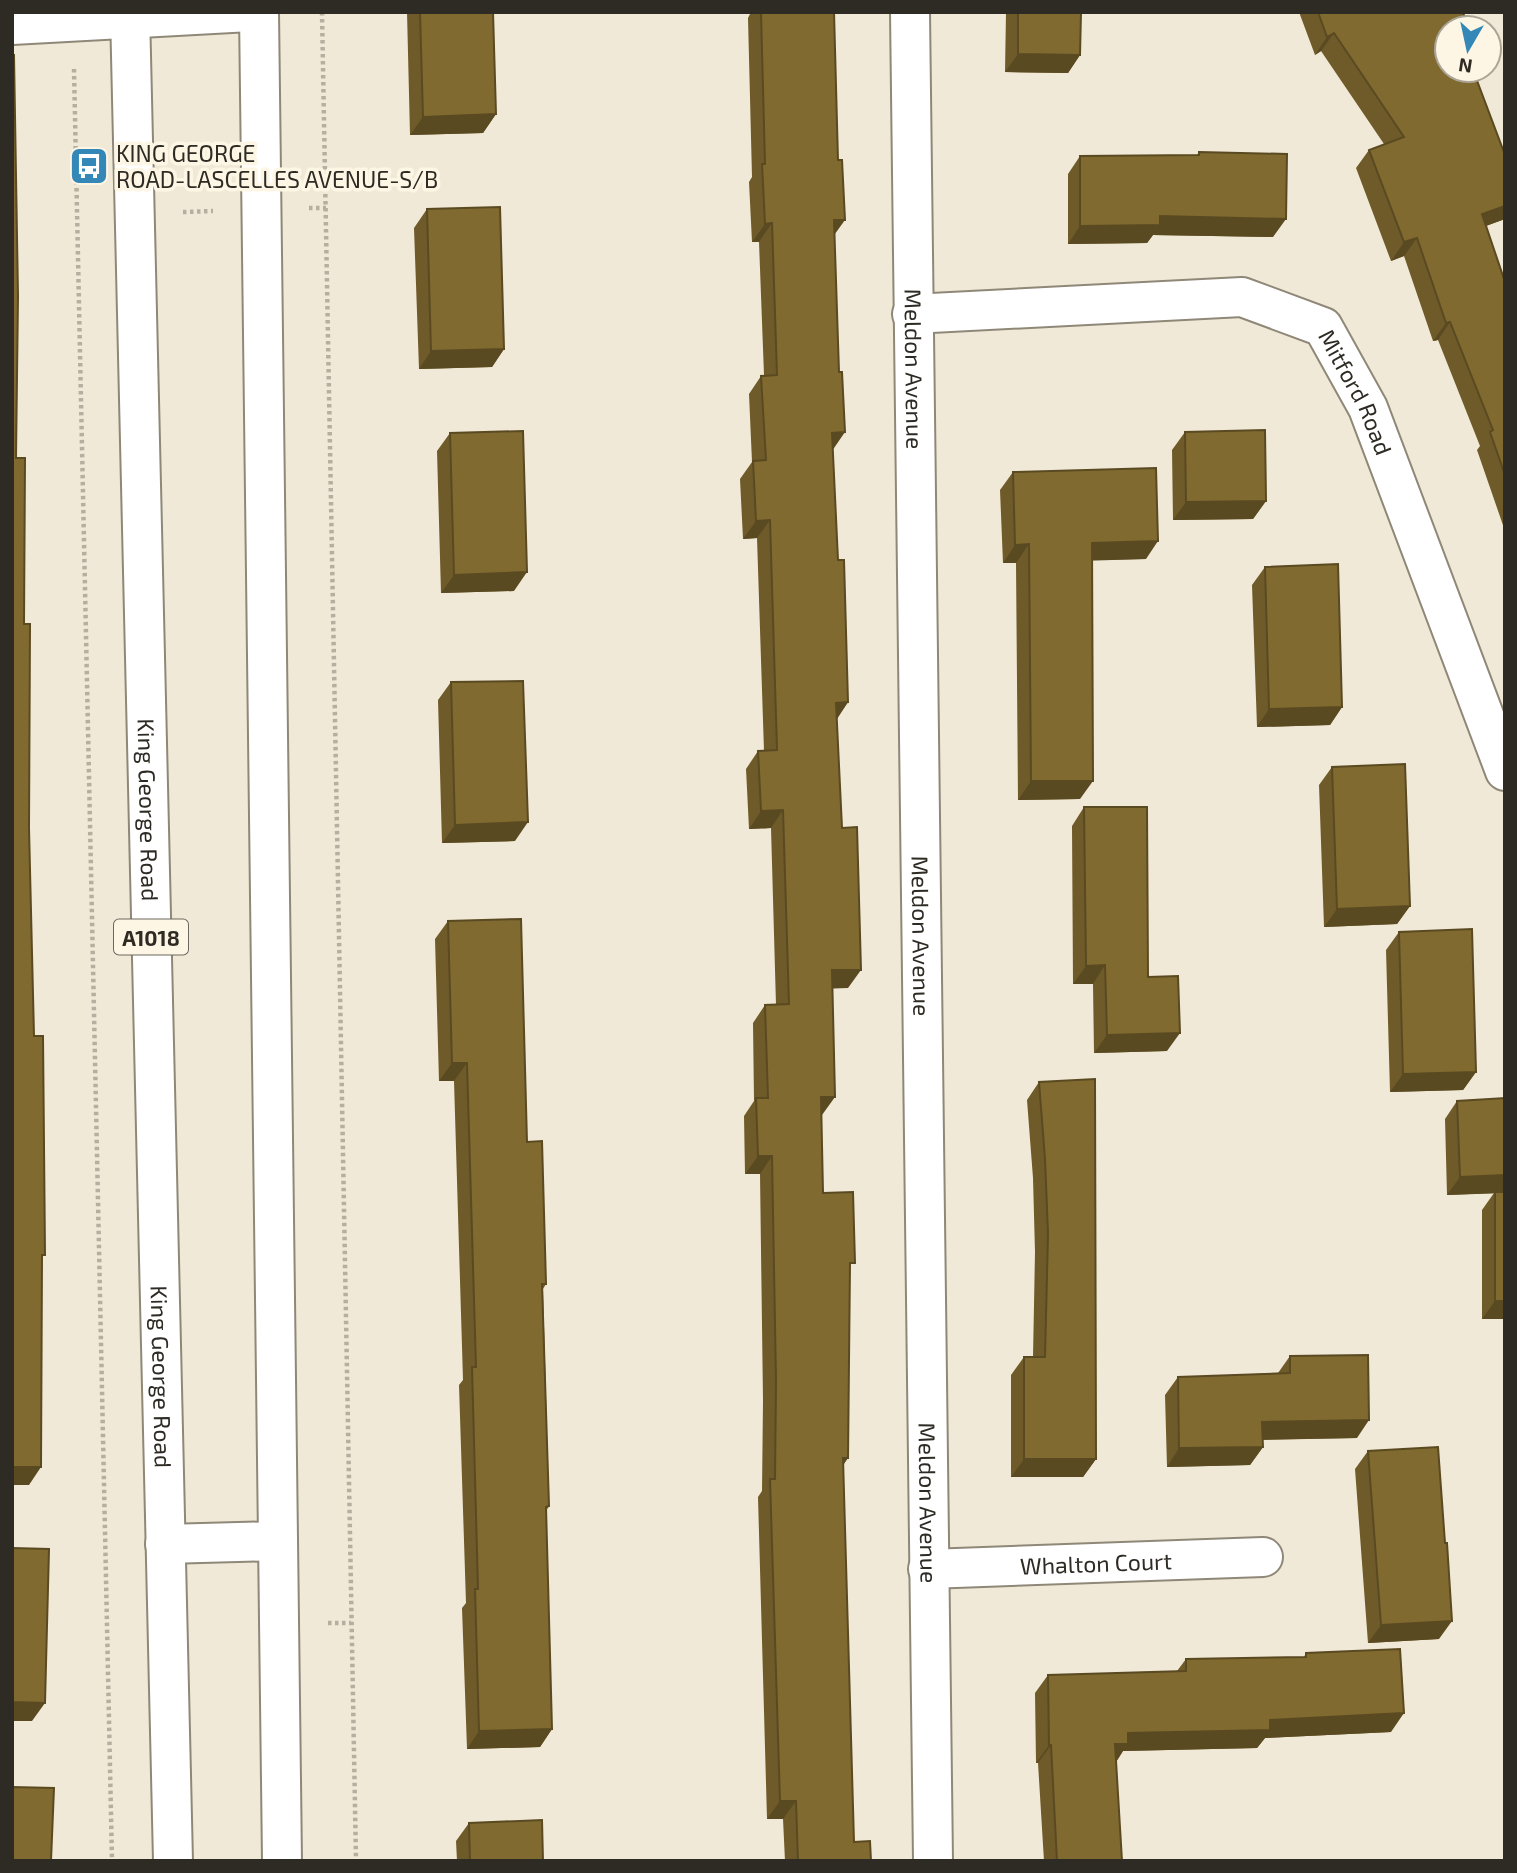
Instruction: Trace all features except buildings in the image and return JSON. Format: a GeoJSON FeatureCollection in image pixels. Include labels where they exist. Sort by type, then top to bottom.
{"type":"FeatureCollection","features":[{"type":"Feature","properties":{"kind":"main road"},"geometry":{"type":"LineString","coordinates":[[12,25],[130,16],[250,12]]}},
{"type":"Feature","properties":{"kind":"main road"},"geometry":{"type":"LineString","coordinates":[[260,12],[282,1861]]}},
{"type":"Feature","properties":{"kind":"main road","name":"Meldon Avenue"},"geometry":{"type":"LineString","coordinates":[[910,12],[933,1861]]}},
{"type":"Feature","properties":{"kind":"main road","name":"King George Road"},"geometry":{"type":"LineString","coordinates":[[130,16],[173,1861]]}},
{"type":"Feature","properties":{"kind":"main road","name":"Mitford Road"},"geometry":{"type":"LineString","coordinates":[[912,314],[1242,297],[1323,327],[1367,408],[1505,771]]}},
{"type":"Feature","properties":{"kind":"main road"},"geometry":{"type":"LineString","coordinates":[[165,1544],[278,1541]]}},
{"type":"Feature","properties":{"kind":"main road","name":"Whalton Court"},"geometry":{"type":"LineString","coordinates":[[928,1569],[1262,1557]]}},
{"type":"Feature","properties":{"kind":"path"},"geometry":{"type":"LineString","coordinates":[[322,12],[356,1861]]}},
{"type":"Feature","properties":{"kind":"path"},"geometry":{"type":"LineString","coordinates":[[73,22],[112,1861]]}},
{"type":"Feature","properties":{"kind":"path"},"geometry":{"type":"LineString","coordinates":[[77,216],[326,208]]}},
{"type":"Feature","properties":{"kind":"place","name":"KING GEORGE ROAD-LASCELLES AVENUE-S/B"},"geometry":{"type":"Point","coordinates":[89,166]}}]}
